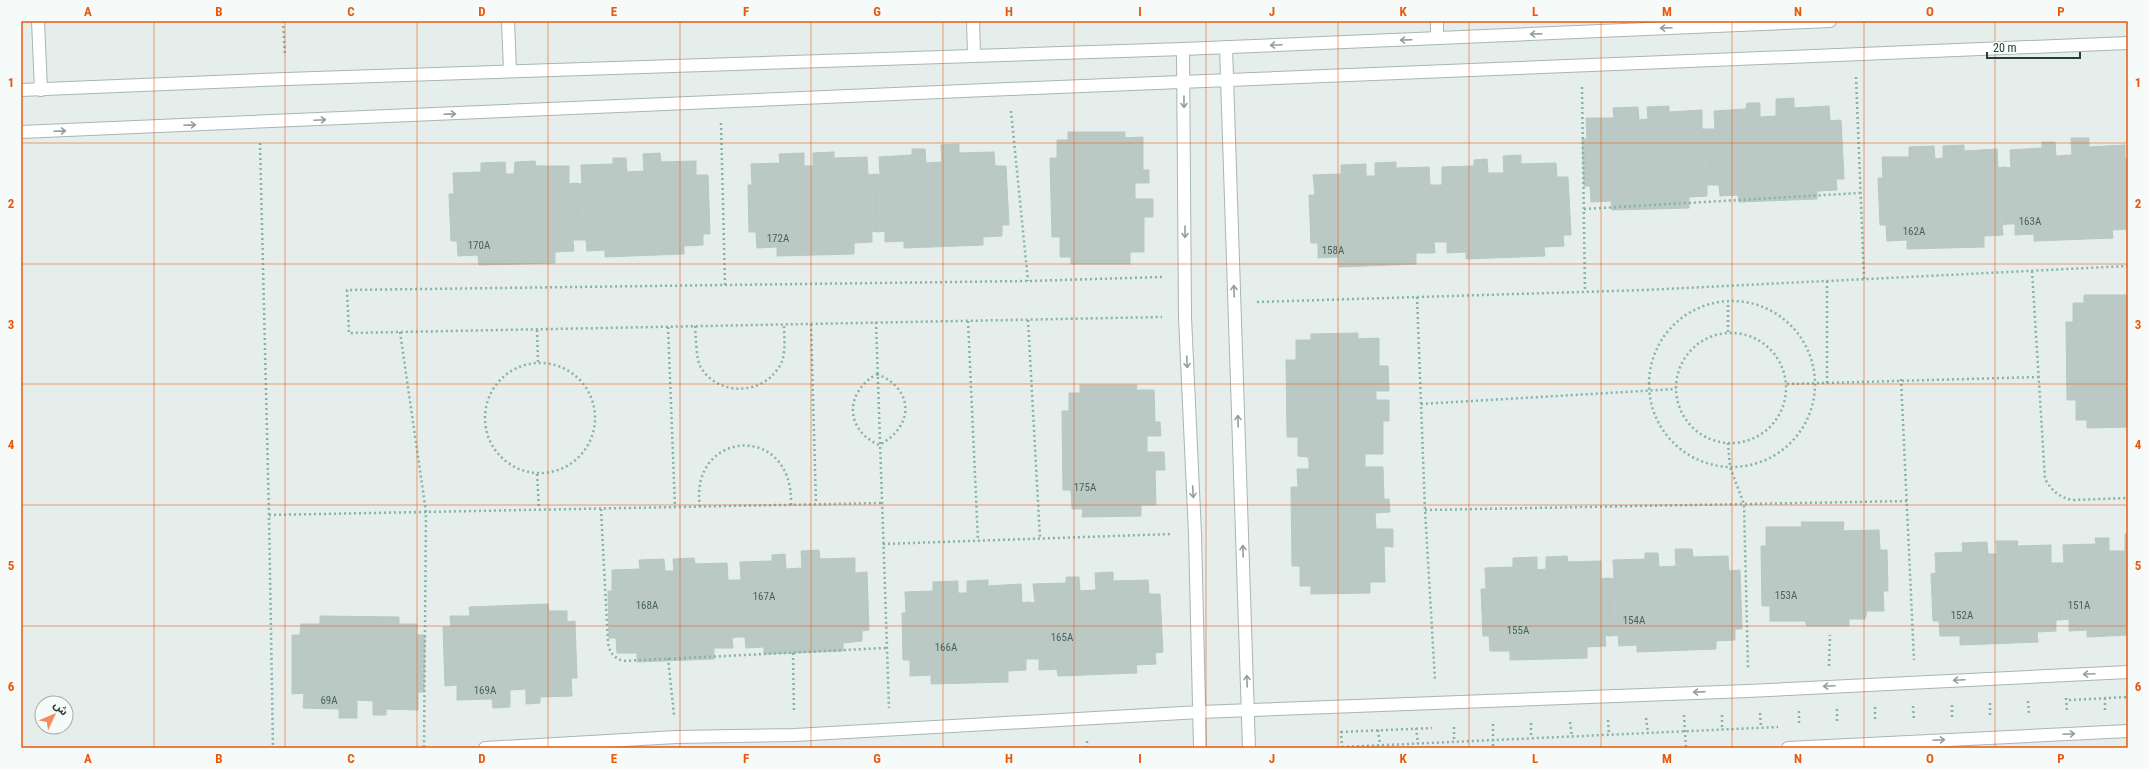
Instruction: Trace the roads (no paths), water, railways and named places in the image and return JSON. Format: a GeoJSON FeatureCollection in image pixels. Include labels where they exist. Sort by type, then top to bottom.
{"type":"FeatureCollection","features":[{"type":"Feature","properties":{"kind":"street"},"geometry":{"type":"LineString","coordinates":[[38,21],[42,90]]}},
{"type":"Feature","properties":{"kind":"street"},"geometry":{"type":"LineString","coordinates":[[508,21],[510,72]]}},
{"type":"Feature","properties":{"kind":"street"},"geometry":{"type":"LineString","coordinates":[[973,21],[974,55]]}},
{"type":"Feature","properties":{"kind":"street"},"geometry":{"type":"LineString","coordinates":[[1437,21],[1437,38]]}},
{"type":"Feature","properties":{"kind":"street"},"geometry":{"type":"LineString","coordinates":[[21,90],[286,79],[1183,49],[1830,21]]}},
{"type":"Feature","properties":{"kind":"street"},"geometry":{"type":"LineString","coordinates":[[21,132],[1009,89],[2128,43]]}},
{"type":"Feature","properties":{"kind":"street"},"geometry":{"type":"LineString","coordinates":[[1226,47],[1249,748]]}},
{"type":"Feature","properties":{"kind":"street"},"geometry":{"type":"LineString","coordinates":[[1183,49],[1185,317],[1195,534],[1200,748]]}},
{"type":"Feature","properties":{"kind":"street"},"geometry":{"type":"LineString","coordinates":[[485,748],[676,737],[795,735],[1200,712],[1748,691],[2128,672]]}},
{"type":"Feature","properties":{"kind":"street"},"geometry":{"type":"LineString","coordinates":[[1788,748],[1876,744],[1912,745],[2128,731]]}}]}
